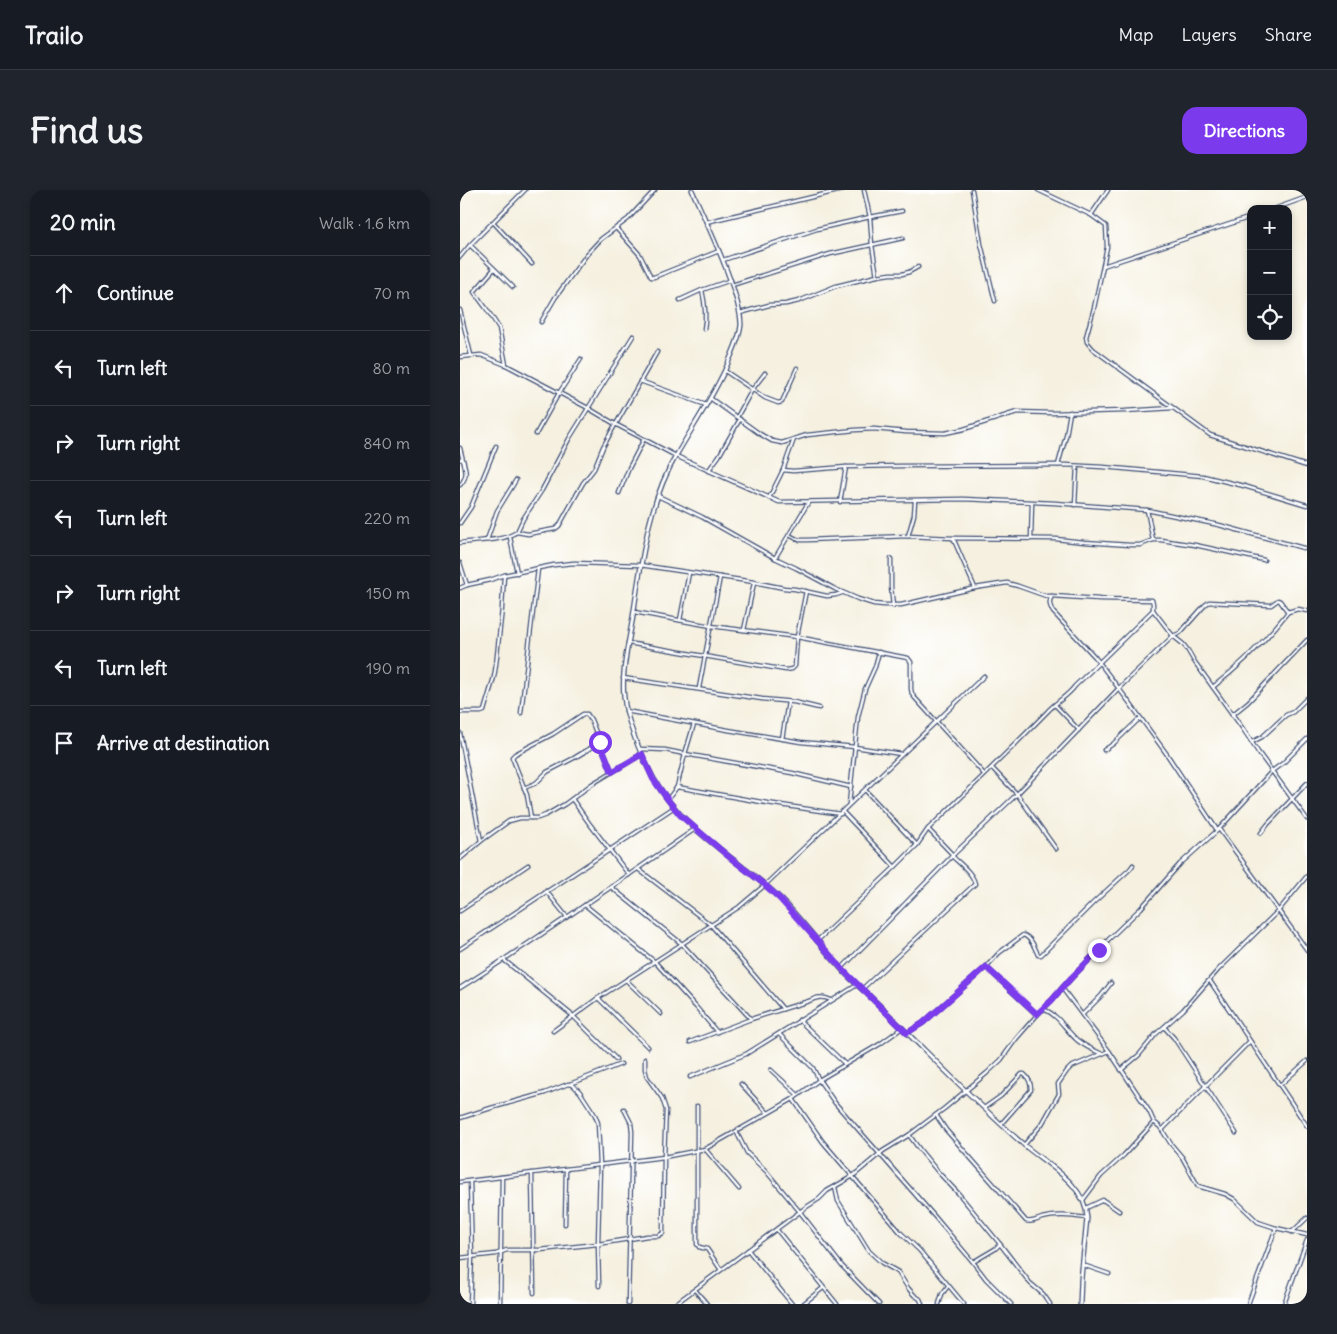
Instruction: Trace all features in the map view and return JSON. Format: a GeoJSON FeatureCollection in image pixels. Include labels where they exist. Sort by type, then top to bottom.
{"type":"FeatureCollection","features":[{"type":"Feature","properties":{"kind":"street"},"geometry":{"type":"LineString","coordinates":[[460,257],[525,190]]}},
{"type":"Feature","properties":{"kind":"street"},"geometry":{"type":"LineString","coordinates":[[541,322],[555,298],[587,254],[601,239],[628,219],[655,190]]}},
{"type":"Feature","properties":{"kind":"street"},"geometry":{"type":"LineString","coordinates":[[692,190],[732,285],[740,313],[741,327],[725,371],[696,425],[676,456],[657,495],[640,565],[634,612],[625,658],[623,678],[626,711],[653,779],[673,808],[728,856],[765,885],[791,910],[857,985],[1001,1124],[1078,1191],[1086,1208],[1087,1218],[1080,1304]]}},
{"type":"Feature","properties":{"kind":"street"},"geometry":{"type":"LineString","coordinates":[[706,222],[842,190]]}},
{"type":"Feature","properties":{"kind":"street"},"geometry":{"type":"LineString","coordinates":[[864,190],[870,217],[877,276]]}},
{"type":"Feature","properties":{"kind":"street"},"geometry":{"type":"LineString","coordinates":[[972,190],[995,302]]}},
{"type":"Feature","properties":{"kind":"street"},"geometry":{"type":"LineString","coordinates":[[1038,190],[1091,214],[1104,223],[1107,230],[1107,247],[1086,337],[1087,342],[1093,349],[1210,435],[1307,466]]}},
{"type":"Feature","properties":{"kind":"street"},"geometry":{"type":"LineString","coordinates":[[1091,214],[1108,190]]}},
{"type":"Feature","properties":{"kind":"street"},"geometry":{"type":"LineString","coordinates":[[1285,205],[1307,197]]}},
{"type":"Feature","properties":{"kind":"street"},"geometry":{"type":"LineString","coordinates":[[723,260],[817,229],[902,211]]}},
{"type":"Feature","properties":{"kind":"street"},"geometry":{"type":"LineString","coordinates":[[1103,266],[1247,218]]}},
{"type":"Feature","properties":{"kind":"street"},"geometry":{"type":"LineString","coordinates":[[493,222],[532,264]]}},
{"type":"Feature","properties":{"kind":"street"},"geometry":{"type":"LineString","coordinates":[[616,228],[640,255],[651,277],[719,251]]}},
{"type":"Feature","properties":{"kind":"street"},"geometry":{"type":"LineString","coordinates":[[732,285],[830,254],[903,238]]}},
{"type":"Feature","properties":{"kind":"street"},"geometry":{"type":"LineString","coordinates":[[470,245],[513,287]]}},
{"type":"Feature","properties":{"kind":"street"},"geometry":{"type":"LineString","coordinates":[[740,313],[769,305],[799,301],[836,286],[877,276],[902,274],[918,267]]}},
{"type":"Feature","properties":{"kind":"street"},"geometry":{"type":"LineString","coordinates":[[494,269],[474,292],[499,328],[506,365]]}},
{"type":"Feature","properties":{"kind":"street"},"geometry":{"type":"LineString","coordinates":[[680,300],[730,280]]}},
{"type":"Feature","properties":{"kind":"street"},"geometry":{"type":"LineString","coordinates":[[702,290],[706,310],[704,329]]}},
{"type":"Feature","properties":{"kind":"street"},"geometry":{"type":"LineString","coordinates":[[460,310],[471,355]]}},
{"type":"Feature","properties":{"kind":"street"},"geometry":{"type":"LineString","coordinates":[[460,543],[510,536],[517,532],[569,439],[633,336]]}},
{"type":"Feature","properties":{"kind":"street"},"geometry":{"type":"LineString","coordinates":[[517,532],[528,534],[552,530],[559,526],[594,469],[603,447],[657,352]]}},
{"type":"Feature","properties":{"kind":"street"},"geometry":{"type":"LineString","coordinates":[[460,357],[481,355],[506,365],[676,456],[768,499],[779,502],[963,499],[1147,510],[1219,525],[1307,549]]}},
{"type":"Feature","properties":{"kind":"street"},"geometry":{"type":"LineString","coordinates":[[536,434],[559,393],[582,359]]}},
{"type":"Feature","properties":{"kind":"street"},"geometry":{"type":"LineString","coordinates":[[725,371],[765,398],[781,403],[797,368]]}},
{"type":"Feature","properties":{"kind":"street"},"geometry":{"type":"LineString","coordinates":[[708,471],[719,456],[752,390],[765,373]]}},
{"type":"Feature","properties":{"kind":"street"},"geometry":{"type":"LineString","coordinates":[[640,381],[706,405]]}},
{"type":"Feature","properties":{"kind":"street"},"geometry":{"type":"LineString","coordinates":[[710,398],[760,434],[772,441],[782,443],[807,435],[855,430],[874,429],[945,433],[1017,412],[1125,411],[1174,408]]}},
{"type":"Feature","properties":{"kind":"street"},"geometry":{"type":"LineString","coordinates":[[1058,465],[1070,412]]}},
{"type":"Feature","properties":{"kind":"street"},"geometry":{"type":"LineString","coordinates":[[619,493],[644,439]]}},
{"type":"Feature","properties":{"kind":"street"},"geometry":{"type":"LineString","coordinates":[[768,499],[783,470],[794,439]]}},
{"type":"Feature","properties":{"kind":"street"},"geometry":{"type":"LineString","coordinates":[[460,523],[471,507],[496,446]]}},
{"type":"Feature","properties":{"kind":"street"},"geometry":{"type":"LineString","coordinates":[[460,448],[461,460],[466,470],[465,479],[460,485]]}},
{"type":"Feature","properties":{"kind":"street"},"geometry":{"type":"LineString","coordinates":[[783,470],[794,471],[846,467],[1077,466],[1203,476],[1307,505]]}},
{"type":"Feature","properties":{"kind":"street"},"geometry":{"type":"LineString","coordinates":[[1074,505],[1077,466]]}},
{"type":"Feature","properties":{"kind":"street"},"geometry":{"type":"LineString","coordinates":[[840,502],[846,467]]}},
{"type":"Feature","properties":{"kind":"street"},"geometry":{"type":"LineString","coordinates":[[487,540],[497,511],[516,480]]}},
{"type":"Feature","properties":{"kind":"street"},"geometry":{"type":"LineString","coordinates":[[657,495],[775,558],[844,592],[874,604],[901,605],[975,588],[1008,583],[1046,596],[1152,600],[1153,610],[1172,636],[1183,644],[1307,819]]}},
{"type":"Feature","properties":{"kind":"street"},"geometry":{"type":"LineString","coordinates":[[908,536],[915,508],[915,500]]}},
{"type":"Feature","properties":{"kind":"street"},"geometry":{"type":"LineString","coordinates":[[1031,539],[1032,502]]}},
{"type":"Feature","properties":{"kind":"street"},"geometry":{"type":"LineString","coordinates":[[775,558],[808,503]]}},
{"type":"Feature","properties":{"kind":"street"},"geometry":{"type":"LineString","coordinates":[[1147,510],[1153,540]]}},
{"type":"Feature","properties":{"kind":"street"},"geometry":{"type":"LineString","coordinates":[[789,535],[799,540],[908,536],[1056,539],[1130,545],[1153,540],[1171,540],[1264,560]]}},
{"type":"Feature","properties":{"kind":"street"},"geometry":{"type":"LineString","coordinates":[[510,536],[517,573]]}},
{"type":"Feature","properties":{"kind":"street"},"geometry":{"type":"LineString","coordinates":[[953,538],[975,588]]}},
{"type":"Feature","properties":{"kind":"street"},"geometry":{"type":"LineString","coordinates":[[891,559],[890,587],[893,606]]}},
{"type":"Feature","properties":{"kind":"street"},"geometry":{"type":"LineString","coordinates":[[460,563],[467,585]]}},
{"type":"Feature","properties":{"kind":"street"},"geometry":{"type":"LineString","coordinates":[[460,588],[504,575],[574,563],[640,565],[754,582],[827,596],[836,596],[844,592]]}},
{"type":"Feature","properties":{"kind":"street"},"geometry":{"type":"LineString","coordinates":[[521,713],[538,569]]}},
{"type":"Feature","properties":{"kind":"street"},"geometry":{"type":"LineString","coordinates":[[680,620],[689,573]]}},
{"type":"Feature","properties":{"kind":"street"},"geometry":{"type":"LineString","coordinates":[[460,712],[481,712],[485,709],[495,671],[503,612],[504,575]]}},
{"type":"Feature","properties":{"kind":"street"},"geometry":{"type":"LineString","coordinates":[[699,689],[720,577]]}},
{"type":"Feature","properties":{"kind":"street"},"geometry":{"type":"LineString","coordinates":[[744,630],[754,582]]}},
{"type":"Feature","properties":{"kind":"street"},"geometry":{"type":"LineString","coordinates":[[628,643],[790,670],[795,666],[797,637],[806,591]]}},
{"type":"Feature","properties":{"kind":"street"},"geometry":{"type":"LineString","coordinates":[[1052,596],[1050,605],[1053,612],[1099,662],[1307,950]]}},
{"type":"Feature","properties":{"kind":"street"},"geometry":{"type":"LineString","coordinates":[[841,969],[952,856],[1017,794],[1118,688],[1172,636],[1180,633],[1209,602],[1271,604],[1278,600],[1288,612]]}},
{"type":"Feature","properties":{"kind":"street"},"geometry":{"type":"LineString","coordinates":[[1213,687],[1233,671],[1275,629],[1288,612],[1298,609],[1307,611]]}},
{"type":"Feature","properties":{"kind":"street"},"geometry":{"type":"LineString","coordinates":[[817,941],[895,867],[928,829],[1055,705],[1070,693],[1153,610]]}},
{"type":"Feature","properties":{"kind":"street"},"geometry":{"type":"LineString","coordinates":[[634,612],[711,626],[797,637],[906,657],[910,659],[912,694],[985,774]]}},
{"type":"Feature","properties":{"kind":"street"},"geometry":{"type":"LineString","coordinates":[[1232,715],[1248,702],[1307,640]]}},
{"type":"Feature","properties":{"kind":"street"},"geometry":{"type":"LineString","coordinates":[[849,805],[858,717],[865,689],[875,667],[879,652]]}},
{"type":"Feature","properties":{"kind":"street"},"geometry":{"type":"LineString","coordinates":[[553,1030],[598,998],[739,907],[842,813],[864,789],[984,676]]}},
{"type":"Feature","properties":{"kind":"street"},"geometry":{"type":"LineString","coordinates":[[623,678],[798,703],[819,708]]}},
{"type":"Feature","properties":{"kind":"street"},"geometry":{"type":"LineString","coordinates":[[1252,742],[1262,737],[1307,698]]}},
{"type":"Feature","properties":{"kind":"street"},"geometry":{"type":"LineString","coordinates":[[782,738],[788,702]]}},
{"type":"Feature","properties":{"kind":"street"},"geometry":{"type":"LineString","coordinates":[[1055,705],[1078,730]]}},
{"type":"Feature","properties":{"kind":"street"},"geometry":{"type":"LineString","coordinates":[[626,711],[801,742],[902,754]]}},
{"type":"Feature","properties":{"kind":"street"},"geometry":{"type":"LineString","coordinates":[[531,818],[527,795],[512,757],[553,734],[583,714],[588,714],[612,772]]}},
{"type":"Feature","properties":{"kind":"street"},"geometry":{"type":"LineString","coordinates":[[1104,750],[1141,719]]}},
{"type":"Feature","properties":{"kind":"street"},"geometry":{"type":"LineString","coordinates":[[668,800],[677,787],[694,724]]}},
{"type":"Feature","properties":{"kind":"street"},"geometry":{"type":"LineString","coordinates":[[460,734],[482,841]]}},
{"type":"Feature","properties":{"kind":"street"},"geometry":{"type":"LineString","coordinates":[[675,1304],[819,1199],[827,1191],[853,1176],[879,1154],[936,1115],[1001,1060],[1037,1014],[1141,908],[1180,864],[1218,829],[1272,771],[1283,763],[1307,739]]}},
{"type":"Feature","properties":{"kind":"street"},"geometry":{"type":"LineString","coordinates":[[524,788],[536,784],[547,772],[600,742]]}},
{"type":"Feature","properties":{"kind":"street"},"geometry":{"type":"LineString","coordinates":[[640,749],[665,750],[851,787]]}},
{"type":"Feature","properties":{"kind":"street"},"geometry":{"type":"LineString","coordinates":[[460,859],[510,821],[520,818],[538,818],[546,815],[642,754]]}},
{"type":"Feature","properties":{"kind":"street"},"geometry":{"type":"LineString","coordinates":[[991,768],[1017,794],[1056,849]]}},
{"type":"Feature","properties":{"kind":"street"},"geometry":{"type":"LineString","coordinates":[[1261,833],[1307,783]]}},
{"type":"Feature","properties":{"kind":"street"},"geometry":{"type":"LineString","coordinates":[[677,787],[842,813],[895,867]]}},
{"type":"Feature","properties":{"kind":"street"},"geometry":{"type":"LineString","coordinates":[[864,789],[916,845]]}},
{"type":"Feature","properties":{"kind":"street"},"geometry":{"type":"LineString","coordinates":[[572,799],[629,875]]}},
{"type":"Feature","properties":{"kind":"street"},"geometry":{"type":"LineString","coordinates":[[460,949],[673,808]]}},
{"type":"Feature","properties":{"kind":"street"},"geometry":{"type":"LineString","coordinates":[[460,988],[638,869],[695,828]]}},
{"type":"Feature","properties":{"kind":"street"},"geometry":{"type":"LineString","coordinates":[[862,989],[975,884],[969,872],[928,829]]}},
{"type":"Feature","properties":{"kind":"street"},"geometry":{"type":"LineString","coordinates":[[460,910],[528,865]]}},
{"type":"Feature","properties":{"kind":"street"},"geometry":{"type":"LineString","coordinates":[[907,1033],[923,1023],[999,953],[1024,935],[1027,936],[1038,955],[1040,955],[1133,865]]}},
{"type":"Feature","properties":{"kind":"street"},"geometry":{"type":"LineString","coordinates":[[638,869],[711,925],[783,1009]]}},
{"type":"Feature","properties":{"kind":"street"},"geometry":{"type":"LineString","coordinates":[[1121,1070],[1139,1055],[1210,981],[1219,969],[1279,910],[1307,876]]}},
{"type":"Feature","properties":{"kind":"street"},"geometry":{"type":"LineString","coordinates":[[611,887],[682,944],[751,1019]]}},
{"type":"Feature","properties":{"kind":"street"},"geometry":{"type":"LineString","coordinates":[[546,891],[567,917]]}},
{"type":"Feature","properties":{"kind":"street"},"geometry":{"type":"LineString","coordinates":[[585,905],[655,962],[717,1032]]}},
{"type":"Feature","properties":{"kind":"street"},"geometry":{"type":"LineString","coordinates":[[504,960],[574,1016],[616,1060]]}},
{"type":"Feature","properties":{"kind":"street"},"geometry":{"type":"LineString","coordinates":[[986,967],[1037,1014]]}},
{"type":"Feature","properties":{"kind":"street"},"geometry":{"type":"LineString","coordinates":[[626,980],[661,1014]]}},
{"type":"Feature","properties":{"kind":"street"},"geometry":{"type":"LineString","coordinates":[[1210,981],[1307,1126]]}},
{"type":"Feature","properties":{"kind":"street"},"geometry":{"type":"LineString","coordinates":[[1082,1015],[1111,983]]}},
{"type":"Feature","properties":{"kind":"street"},"geometry":{"type":"LineString","coordinates":[[690,1077],[746,1054],[857,985]]}},
{"type":"Feature","properties":{"kind":"street"},"geometry":{"type":"LineString","coordinates":[[1062,988],[1108,1051],[1149,1111],[1154,1122],[1182,1157],[1198,1186],[1225,1194],[1234,1199],[1258,1222],[1307,1235]]}},
{"type":"Feature","properties":{"kind":"street"},"geometry":{"type":"LineString","coordinates":[[690,1042],[751,1019],[817,998],[825,997],[831,1000]]}},
{"type":"Feature","properties":{"kind":"street"},"geometry":{"type":"LineString","coordinates":[[598,998],[648,1047]]}},
{"type":"Feature","properties":{"kind":"street"},"geometry":{"type":"LineString","coordinates":[[1044,1008],[1054,1013],[1078,1042],[1102,1054]]}},
{"type":"Feature","properties":{"kind":"street"},"geometry":{"type":"LineString","coordinates":[[799,1020],[845,1064]]}},
{"type":"Feature","properties":{"kind":"street"},"geometry":{"type":"LineString","coordinates":[[1164,1027],[1174,1038],[1236,1133]]}},
{"type":"Feature","properties":{"kind":"street"},"geometry":{"type":"LineString","coordinates":[[460,1182],[664,1157],[705,1149],[793,1099],[819,1080],[902,1028]]}},
{"type":"Feature","properties":{"kind":"street"},"geometry":{"type":"LineString","coordinates":[[779,1034],[813,1068],[835,1102],[986,1279],[1011,1304]]}},
{"type":"Feature","properties":{"kind":"street"},"geometry":{"type":"LineString","coordinates":[[1162,1130],[1250,1041]]}},
{"type":"Feature","properties":{"kind":"street"},"geometry":{"type":"LineString","coordinates":[[1024,1145],[1042,1124],[1059,1094],[1058,1084],[1067,1070],[1076,1064],[1108,1051]]}},
{"type":"Feature","properties":{"kind":"street"},"geometry":{"type":"LineString","coordinates":[[460,1258],[508,1250],[534,1250],[598,1244],[658,1236],[663,1233],[666,1110],[662,1098],[647,1077],[645,1059]]}},
{"type":"Feature","properties":{"kind":"street"},"geometry":{"type":"LineString","coordinates":[[1280,1085],[1307,1061]]}},
{"type":"Feature","properties":{"kind":"street"},"geometry":{"type":"LineString","coordinates":[[460,1118],[545,1093],[621,1064]]}},
{"type":"Feature","properties":{"kind":"street"},"geometry":{"type":"LineString","coordinates":[[771,1070],[798,1095]]}},
{"type":"Feature","properties":{"kind":"street"},"geometry":{"type":"LineString","coordinates":[[984,1108],[1001,1096],[1022,1074],[1027,1076],[1031,1084],[1031,1090],[1001,1124]]}},
{"type":"Feature","properties":{"kind":"street"},"geometry":{"type":"LineString","coordinates":[[568,1084],[573,1085],[580,1092],[598,1123],[600,1165],[598,1286]]}},
{"type":"Feature","properties":{"kind":"street"},"geometry":{"type":"LineString","coordinates":[[741,1084],[768,1113]]}},
{"type":"Feature","properties":{"kind":"street"},"geometry":{"type":"LineString","coordinates":[[793,1099],[823,1142],[964,1304]]}},
{"type":"Feature","properties":{"kind":"street"},"geometry":{"type":"LineString","coordinates":[[697,1106],[696,1244],[707,1249],[721,1270]]}},
{"type":"Feature","properties":{"kind":"street"},"geometry":{"type":"LineString","coordinates":[[624,1109],[631,1123],[632,1161],[628,1304]]}},
{"type":"Feature","properties":{"kind":"street"},"geometry":{"type":"LineString","coordinates":[[936,1115],[946,1130],[1026,1221],[1031,1222],[1041,1218],[1064,1214],[1087,1218]]}},
{"type":"Feature","properties":{"kind":"street"},"geometry":{"type":"LineString","coordinates":[[1082,1200],[1101,1176],[1124,1155],[1154,1122]]}},
{"type":"Feature","properties":{"kind":"street"},"geometry":{"type":"LineString","coordinates":[[736,1131],[747,1153],[766,1171],[842,1266],[879,1304]]}},
{"type":"Feature","properties":{"kind":"street"},"geometry":{"type":"LineString","coordinates":[[909,1135],[938,1172],[1014,1260],[1027,1280],[1043,1294],[1050,1304]]}},
{"type":"Feature","properties":{"kind":"street"},"geometry":{"type":"LineString","coordinates":[[705,1149],[738,1189]]}},
{"type":"Feature","properties":{"kind":"street"},"geometry":{"type":"LineString","coordinates":[[565,1224],[566,1169]]}},
{"type":"Feature","properties":{"kind":"street"},"geometry":{"type":"LineString","coordinates":[[532,1173],[534,1293]]}},
{"type":"Feature","properties":{"kind":"street"},"geometry":{"type":"LineString","coordinates":[[500,1304],[502,1177]]}},
{"type":"Feature","properties":{"kind":"street"},"geometry":{"type":"LineString","coordinates":[[470,1181],[472,1257],[470,1304]]}},
{"type":"Feature","properties":{"kind":"street"},"geometry":{"type":"LineString","coordinates":[[835,1187],[838,1202],[869,1251],[882,1263],[898,1272],[908,1288],[920,1299],[922,1304]]}},
{"type":"Feature","properties":{"kind":"street"},"geometry":{"type":"LineString","coordinates":[[1086,1208],[1103,1200],[1119,1212]]}},
{"type":"Feature","properties":{"kind":"street"},"geometry":{"type":"LineString","coordinates":[[1292,1232],[1307,1218]]}},
{"type":"Feature","properties":{"kind":"street"},"geometry":{"type":"LineString","coordinates":[[1248,1304],[1276,1228]]}},
{"type":"Feature","properties":{"kind":"street"},"geometry":{"type":"LineString","coordinates":[[777,1230],[837,1304]]}},
{"type":"Feature","properties":{"kind":"street"},"geometry":{"type":"LineString","coordinates":[[1284,1304],[1307,1240]]}},
{"type":"Feature","properties":{"kind":"street"},"geometry":{"type":"LineString","coordinates":[[973,1262],[1000,1244]]}},
{"type":"Feature","properties":{"kind":"street"},"geometry":{"type":"LineString","coordinates":[[748,1250],[792,1304]]}},
{"type":"Feature","properties":{"kind":"street"},"geometry":{"type":"LineString","coordinates":[[1083,1265],[1109,1274]]}},
{"type":"Feature","properties":{"kind":"street"},"geometry":{"type":"LineString","coordinates":[[939,1304],[942,1294],[948,1286]]}},
{"type":"Feature","properties":{"kind":"street"},"geometry":{"type":"LineString","coordinates":[[803,1304],[824,1288]]}},
{"type":"Feature","properties":{"kind":"street"},"geometry":{"type":"LineString","coordinates":[[695,1290],[706,1304]]}},
{"type":"Feature","properties":{"kind":"route"},"geometry":{"type":"LineString","coordinates":[[600,742],[612,772],[642,754],[653,779],[673,808],[780,899],[846,973],[907,1033],[923,1023],[986,967],[1037,1014],[1099,950]]}}]}
